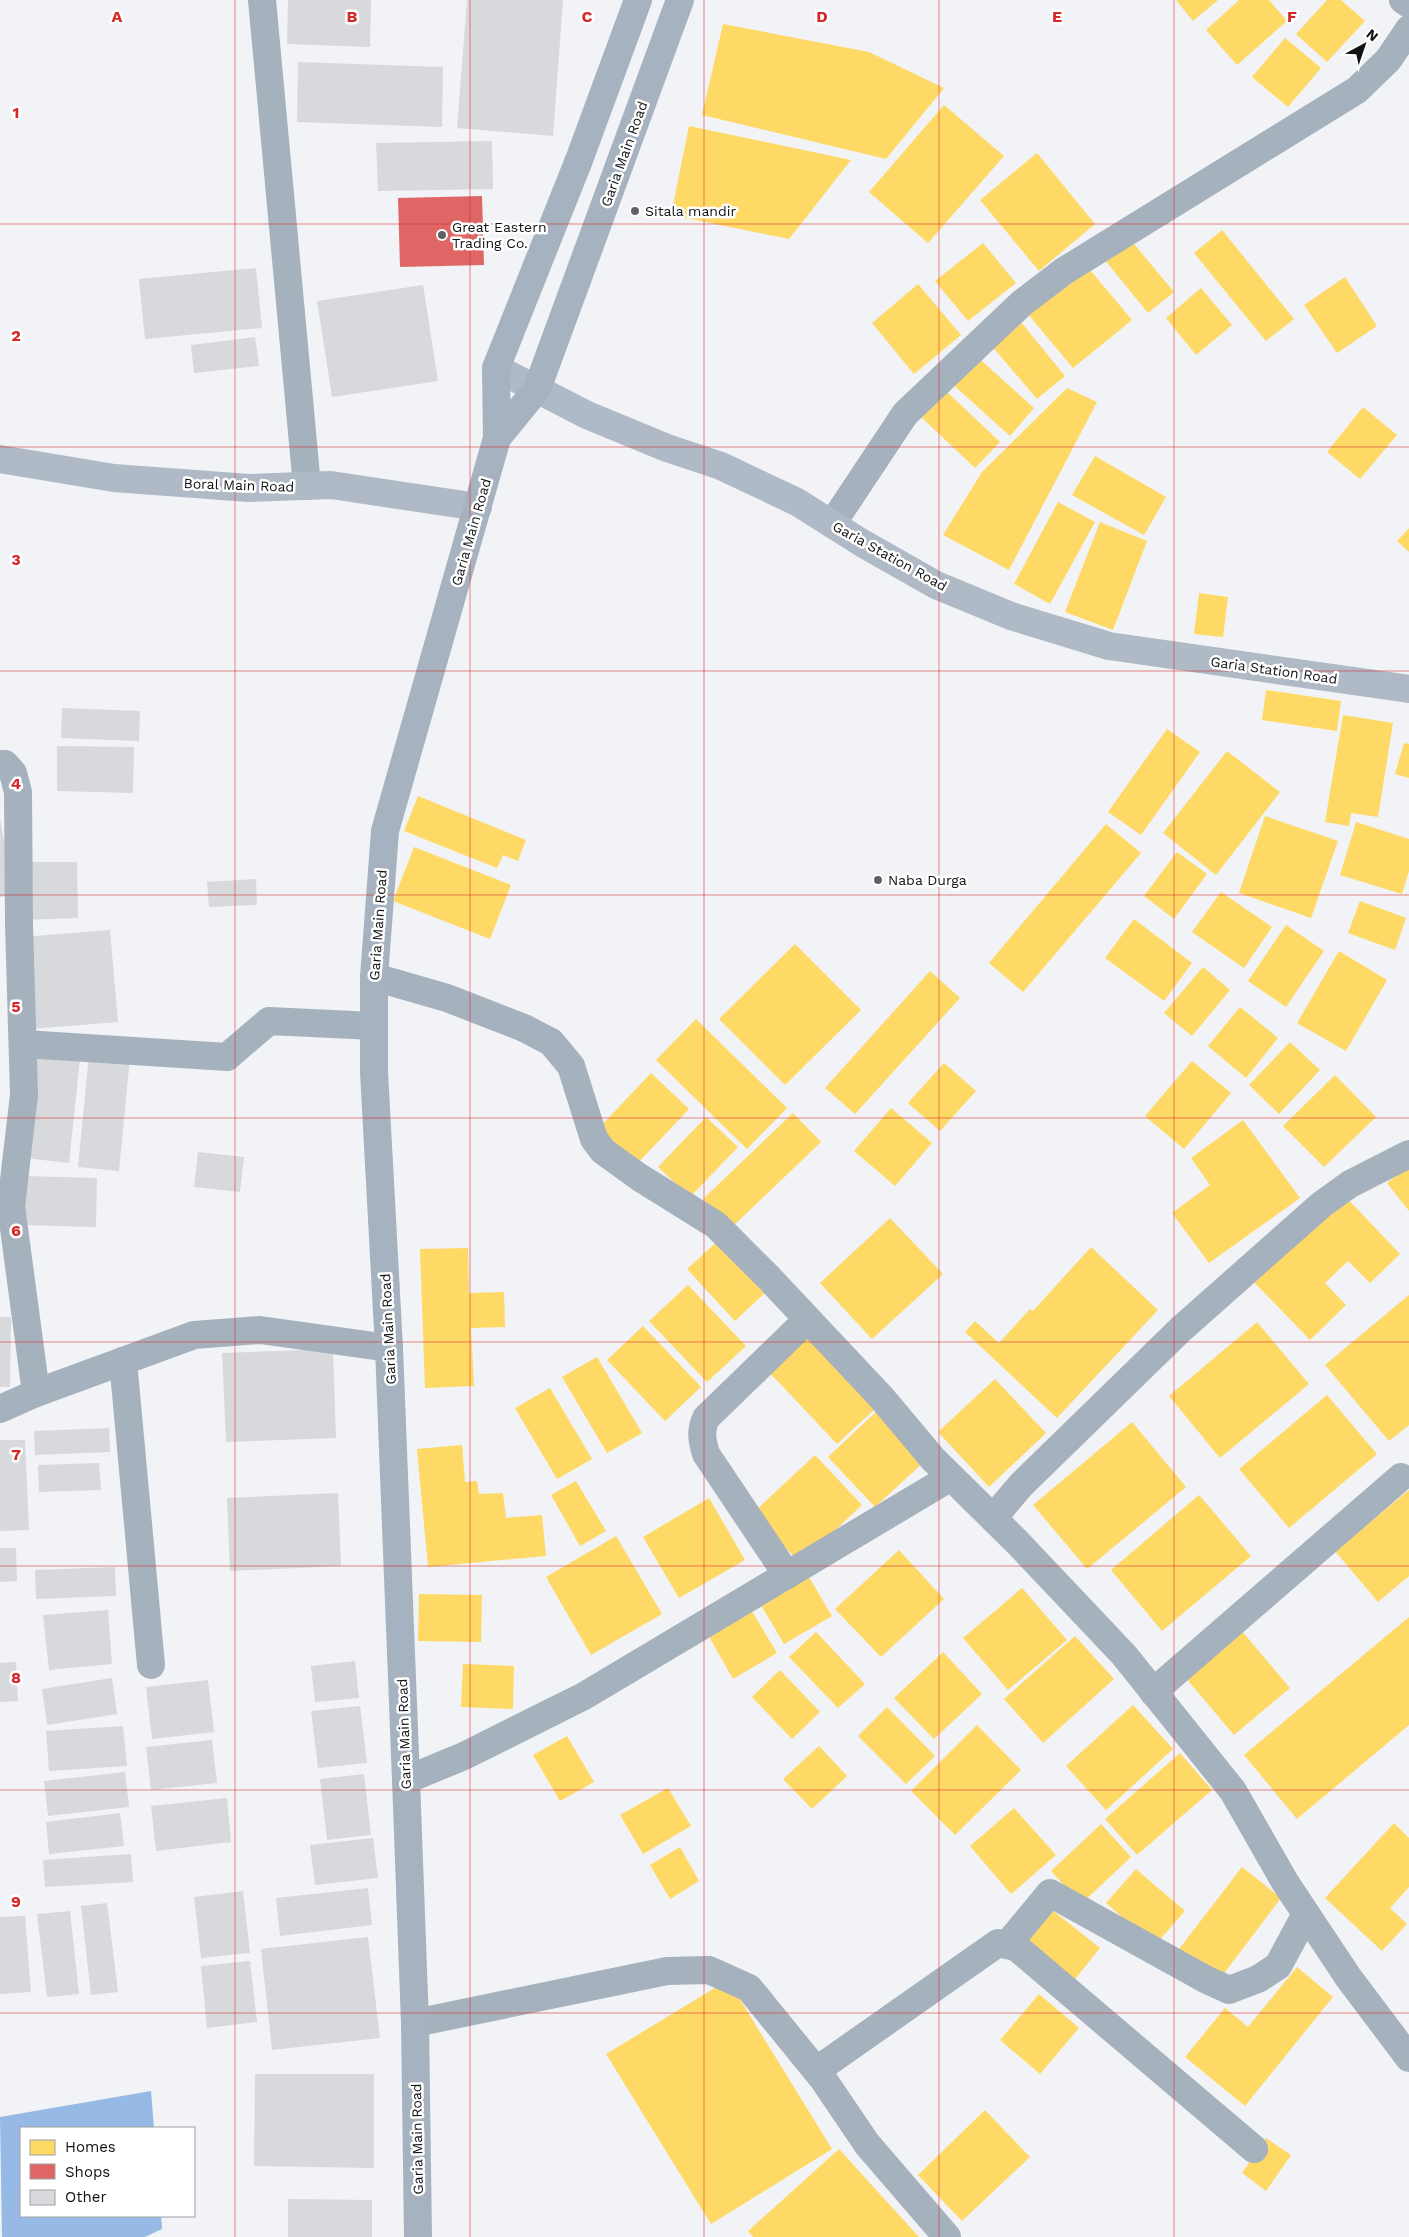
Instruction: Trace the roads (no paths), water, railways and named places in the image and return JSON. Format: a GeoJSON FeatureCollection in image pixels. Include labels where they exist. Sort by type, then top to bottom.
{"type":"FeatureCollection","features":[{"type":"Feature","properties":{"kind":"main road","name":"Garia Main Road"},"geometry":{"type":"LineString","coordinates":[[418,2237],[415,2023],[389,1348],[374,1026],[374,978],[386,831],[497,438],[496,368],[575,169],[638,0]]}},
{"type":"Feature","properties":{"kind":"main road","name":"Garia Main Road"},"geometry":{"type":"LineString","coordinates":[[497,438],[538,389],[680,0]]}},
{"type":"Feature","properties":{"kind":"main road","name":"Garia Station Road"},"geometry":{"type":"LineString","coordinates":[[496,368],[596,419],[668,448],[721,466],[797,502],[936,585],[1011,616],[1109,646],[1409,690]]}},
{"type":"Feature","properties":{"kind":"main road","name":"Boral Main Road"},"geometry":{"type":"LineString","coordinates":[[0,458],[114,478],[249,488],[331,485],[478,507]]}},
{"type":"Feature","properties":{"kind":"street"},"geometry":{"type":"LineString","coordinates":[[262,0],[307,486]]}},
{"type":"Feature","properties":{"kind":"street"},"geometry":{"type":"LineString","coordinates":[[1403,0],[1409,4]]}},
{"type":"Feature","properties":{"kind":"street"},"geometry":{"type":"LineString","coordinates":[[832,524],[905,414],[1022,303],[1064,271],[1357,90],[1388,60],[1409,29]]}},
{"type":"Feature","properties":{"kind":"street"},"geometry":{"type":"LineString","coordinates":[[0,764],[5,764],[13,773],[18,792],[9,924],[24,1044],[24,1095],[6,1206],[36,1393]]}},
{"type":"Feature","properties":{"kind":"street"},"geometry":{"type":"LineString","coordinates":[[374,978],[446,998],[524,1028],[551,1042],[571,1066],[594,1139],[603,1151],[631,1172],[716,1225],[770,1278],[807,1320],[882,1397],[950,1477],[993,1518],[1124,1655],[1233,1792],[1306,1914],[1348,1977],[1409,2058]]}},
{"type":"Feature","properties":{"kind":"street"},"geometry":{"type":"LineString","coordinates":[[24,1044],[227,1057],[268,1021],[374,1026]]}},
{"type":"Feature","properties":{"kind":"street"},"geometry":{"type":"LineString","coordinates":[[993,1518],[1021,1484],[1181,1329],[1321,1204],[1350,1184],[1409,1154]]}},
{"type":"Feature","properties":{"kind":"street"},"geometry":{"type":"LineString","coordinates":[[787,1575],[706,1454],[702,1440],[702,1428],[706,1418],[807,1320]]}},
{"type":"Feature","properties":{"kind":"street"},"geometry":{"type":"LineString","coordinates":[[0,1408],[194,1335],[260,1330],[389,1348]]}},
{"type":"Feature","properties":{"kind":"street"},"geometry":{"type":"LineString","coordinates":[[123,1362],[151,1665]]}},
{"type":"Feature","properties":{"kind":"street"},"geometry":{"type":"LineString","coordinates":[[406,1780],[464,1756],[584,1696],[950,1477]]}},
{"type":"Feature","properties":{"kind":"street"},"geometry":{"type":"LineString","coordinates":[[1154,1692],[1401,1477]]}},
{"type":"Feature","properties":{"kind":"street"},"geometry":{"type":"LineString","coordinates":[[1007,1945],[1050,1893],[1207,1980],[1229,1990],[1258,1979],[1278,1966],[1306,1914]]}},
{"type":"Feature","properties":{"kind":"street"},"geometry":{"type":"LineString","coordinates":[[816,2070],[998,1943],[1016,1947],[1254,2148]]}},
{"type":"Feature","properties":{"kind":"street"},"geometry":{"type":"LineString","coordinates":[[415,2023],[667,1971],[709,1970],[749,1988],[816,2070],[867,2144],[947,2237]]}},
{"type":"Feature","properties":{"kind":"water"},"geometry":{"type":"Polygon","coordinates":[[[151,2091],[154,2127],[20,2127],[20,2217],[161,2217],[162,2229],[145,2237],[2,2237],[0,2117],[151,2091]]]}},
{"type":"Feature","properties":{"kind":"place","name":"Sitala mandir"},"geometry":{"type":"Point","coordinates":[635,211]}},
{"type":"Feature","properties":{"kind":"place","name":"Great Eastern Trading Co."},"geometry":{"type":"Point","coordinates":[442,235]}},
{"type":"Feature","properties":{"kind":"place","name":"Naba Durga"},"geometry":{"type":"Point","coordinates":[878,880]}}]}
